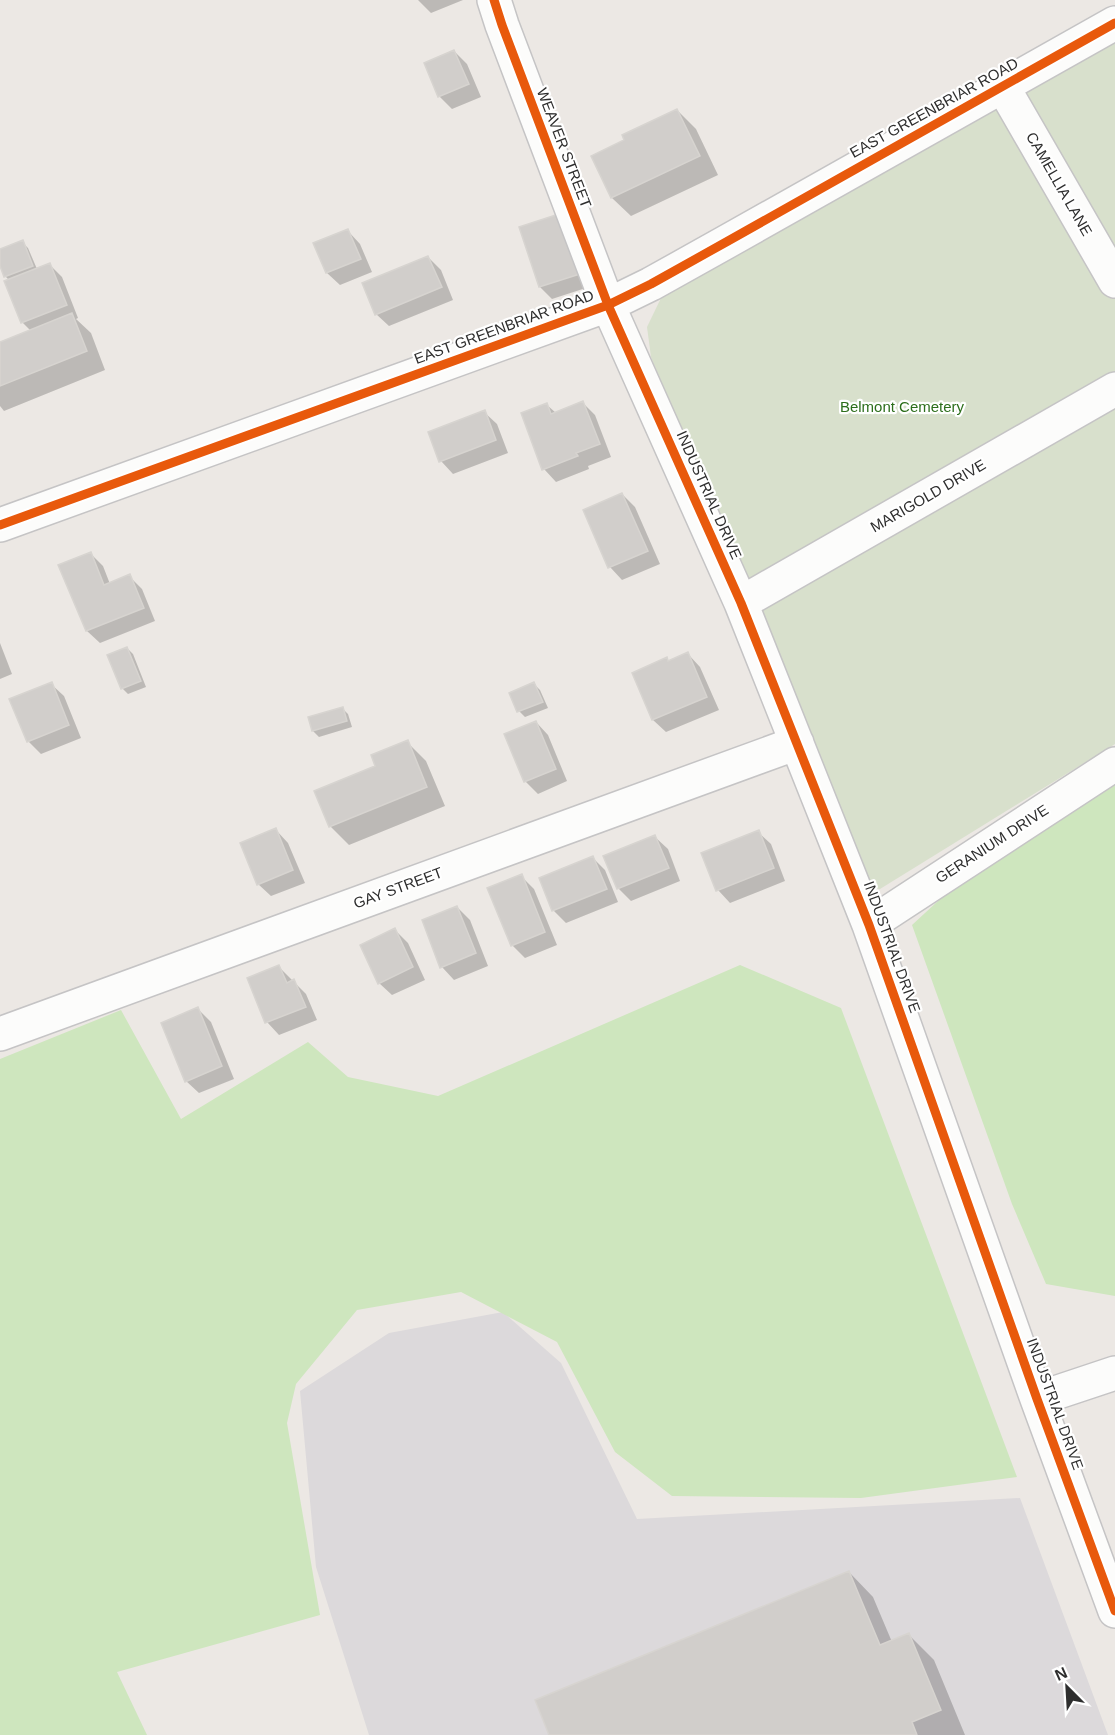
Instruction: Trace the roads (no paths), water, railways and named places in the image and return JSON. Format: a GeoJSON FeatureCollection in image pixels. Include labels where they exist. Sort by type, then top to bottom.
{"type":"FeatureCollection","features":[{"type":"Feature","properties":{"kind":"street","name":"WEAVER STREET"},"geometry":{"type":"LineString","coordinates":[[494,0],[608,305]]}},
{"type":"Feature","properties":{"kind":"street","name":"EAST GREENBRIAR ROAD"},"geometry":{"type":"LineString","coordinates":[[0,525],[608,305],[660,279],[1115,23]]}},
{"type":"Feature","properties":{"kind":"street","name":"CAMELLIA LANE"},"geometry":{"type":"LineString","coordinates":[[1003,87],[1115,281]]}},
{"type":"Feature","properties":{"kind":"street","name":"INDUSTRIAL DRIVE"},"geometry":{"type":"LineString","coordinates":[[608,305],[741,603],[870,925],[1037,1399],[1115,1611]]}},
{"type":"Feature","properties":{"kind":"street","name":"MARIGOLD DRIVE"},"geometry":{"type":"LineString","coordinates":[[741,603],[1115,389]]}},
{"type":"Feature","properties":{"kind":"street","name":"GAY STREET"},"geometry":{"type":"LineString","coordinates":[[0,1034],[797,742]]}},
{"type":"Feature","properties":{"kind":"street","name":"GERANIUM DRIVE"},"geometry":{"type":"LineString","coordinates":[[870,925],[1115,764]]}},
{"type":"Feature","properties":{"kind":"street"},"geometry":{"type":"LineString","coordinates":[[1037,1399],[1115,1372]]}},
{"type":"Feature","properties":{"kind":"park label","name":"Belmont Cemetery"},"geometry":{"type":"Point","coordinates":[902,407]}}]}
